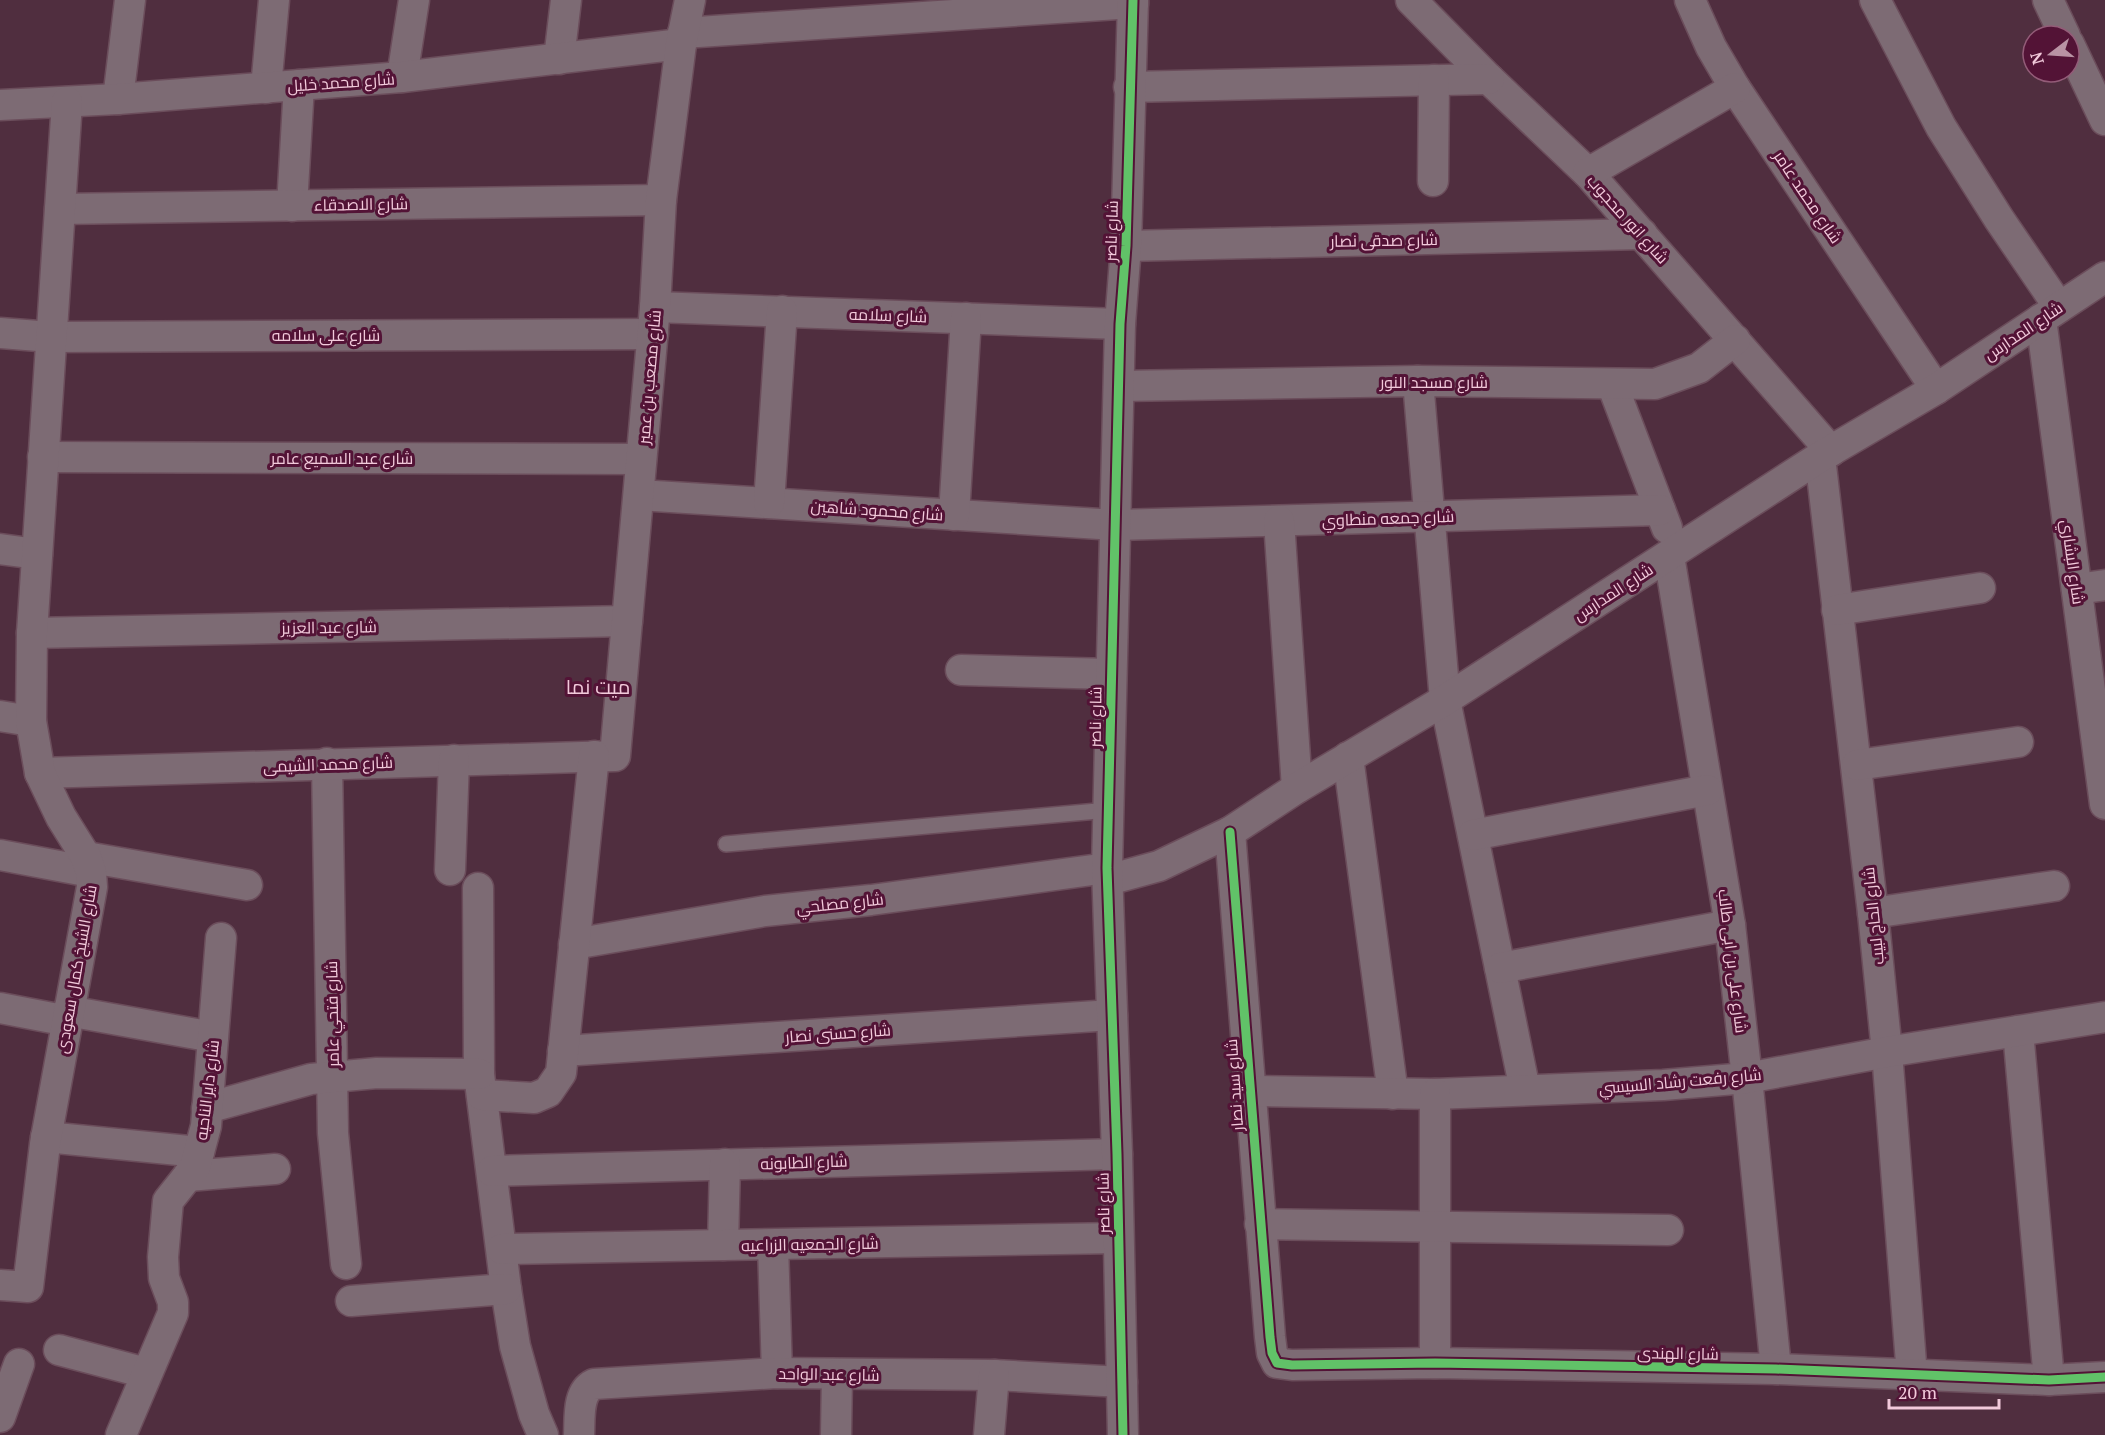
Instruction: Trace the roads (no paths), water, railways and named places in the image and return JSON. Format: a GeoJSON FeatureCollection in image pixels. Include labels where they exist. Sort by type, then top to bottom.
{"type":"FeatureCollection","features":[{"type":"Feature","properties":{"kind":"street"},"geometry":{"type":"LineString","coordinates":[[118,99],[130,0]]}},
{"type":"Feature","properties":{"kind":"street"},"geometry":{"type":"LineString","coordinates":[[266,88],[274,0]]}},
{"type":"Feature","properties":{"kind":"street"},"geometry":{"type":"LineString","coordinates":[[402,77],[414,0]]}},
{"type":"Feature","properties":{"kind":"street"},"geometry":{"type":"LineString","coordinates":[[559,59],[566,0]]}},
{"type":"Feature","properties":{"kind":"street","name":"شارع مصعب بن عمير"},"geometry":{"type":"LineString","coordinates":[[207,1108],[311,1079],[377,1073],[481,1085],[534,1098],[548,1092],[561,1073],[574,944],[627,621],[654,320],[661,200],[682,39],[690,0]]}},
{"type":"Feature","properties":{"kind":"street","name":"شارع انور محجوب"},"geometry":{"type":"LineString","coordinates":[[1411,0],[1489,79],[1588,173],[1735,340],[1826,454]]}},
{"type":"Feature","properties":{"kind":"street","name":"شارع محمد عامر"},"geometry":{"type":"LineString","coordinates":[[1690,0],[1711,47],[1735,88],[1936,389]]}},
{"type":"Feature","properties":{"kind":"street"},"geometry":{"type":"LineString","coordinates":[[1875,0],[1941,127],[1999,219],[2050,313]]}},
{"type":"Feature","properties":{"kind":"street"},"geometry":{"type":"LineString","coordinates":[[2048,0],[2059,24]]}},
{"type":"Feature","properties":{"kind":"street","name":"شارع محمد خليل"},"geometry":{"type":"LineString","coordinates":[[0,105],[118,99],[402,77],[559,59],[682,39],[1133,1]]}},
{"type":"Feature","properties":{"kind":"street","name":"شارع ناصر"},"geometry":{"type":"LineString","coordinates":[[1123,1435],[1108,874],[1120,324],[1126,246],[1133,1]]}},
{"type":"Feature","properties":{"kind":"street"},"geometry":{"type":"LineString","coordinates":[[2081,68],[2104,114]]}},
{"type":"Feature","properties":{"kind":"street"},"geometry":{"type":"LineString","coordinates":[[1129,87],[1489,79]]}},
{"type":"Feature","properties":{"kind":"street"},"geometry":{"type":"LineString","coordinates":[[1433,181],[1434,80]]}},
{"type":"Feature","properties":{"kind":"street"},"geometry":{"type":"LineString","coordinates":[[292,206],[299,85]]}},
{"type":"Feature","properties":{"kind":"street"},"geometry":{"type":"LineString","coordinates":[[1588,173],[1735,88]]}},
{"type":"Feature","properties":{"kind":"street"},"geometry":{"type":"LineString","coordinates":[[67,102],[36,554],[31,721],[40,773],[61,817],[89,864]]}},
{"type":"Feature","properties":{"kind":"street","name":"شارع الاصدقاء"},"geometry":{"type":"LineString","coordinates":[[60,209],[661,200]]}},
{"type":"Feature","properties":{"kind":"street","name":"شارع صدقى نصار"},"geometry":{"type":"LineString","coordinates":[[1126,246],[1642,234]]}},
{"type":"Feature","properties":{"kind":"street","name":"شارع المدارس"},"geometry":{"type":"LineString","coordinates":[[1108,874],[1159,866],[1230,832],[1348,757],[1445,700],[1826,454],[1936,389],[2105,277]]}},
{"type":"Feature","properties":{"kind":"street"},"geometry":{"type":"LineString","coordinates":[[770,503],[782,311]]}},
{"type":"Feature","properties":{"kind":"street","name":"شارع سلامه"},"geometry":{"type":"LineString","coordinates":[[654,320],[782,311],[1120,324]]}},
{"type":"Feature","properties":{"kind":"street","name":"شارع البشاري"},"geometry":{"type":"LineString","coordinates":[[2050,313],[2091,587],[2105,804]]}},
{"type":"Feature","properties":{"kind":"street"},"geometry":{"type":"LineString","coordinates":[[954,514],[966,318]]}},
{"type":"Feature","properties":{"kind":"street","name":"شارع على سلامه"},"geometry":{"type":"LineString","coordinates":[[0,333],[51,337],[654,320]]}},
{"type":"Feature","properties":{"kind":"street","name":"شارع مسجد النور"},"geometry":{"type":"LineString","coordinates":[[1120,386],[1418,381],[1655,384],[1699,368],[1735,340]]}},
{"type":"Feature","properties":{"kind":"street"},"geometry":{"type":"LineString","coordinates":[[1418,381],[1445,700],[1525,1090]]}},
{"type":"Feature","properties":{"kind":"street","name":"شارع على بن ابى طالب"},"geometry":{"type":"LineString","coordinates":[[1612,384],[1660,510],[1672,553],[1707,790],[1730,925],[1776,1369]]}},
{"type":"Feature","properties":{"kind":"street","name":"شارع الحاج لبيب"},"geometry":{"type":"LineString","coordinates":[[1826,454],[1837,610],[1857,765],[1887,1052],[1912,1376]]}},
{"type":"Feature","properties":{"kind":"street","name":"شارع عبد السميع عامر"},"geometry":{"type":"LineString","coordinates":[[43,457],[641,459]]}},
{"type":"Feature","properties":{"kind":"street","name":"شارع محمود شاهين"},"geometry":{"type":"LineString","coordinates":[[639,495],[1116,525]]}},
{"type":"Feature","properties":{"kind":"street","name":"شارع جمعه منطاوي"},"geometry":{"type":"LineString","coordinates":[[1116,525],[1660,510]]}},
{"type":"Feature","properties":{"kind":"street"},"geometry":{"type":"LineString","coordinates":[[1279,521],[1298,788]]}},
{"type":"Feature","properties":{"kind":"street"},"geometry":{"type":"LineString","coordinates":[[0,549],[36,554]]}},
{"type":"Feature","properties":{"kind":"street"},"geometry":{"type":"LineString","coordinates":[[1837,610],[1980,588]]}},
{"type":"Feature","properties":{"kind":"street","name":"شارع عبد العزيز"},"geometry":{"type":"LineString","coordinates":[[32,633],[627,621]]}},
{"type":"Feature","properties":{"kind":"street"},"geometry":{"type":"LineString","coordinates":[[961,670],[1111,674]]}},
{"type":"Feature","properties":{"kind":"street"},"geometry":{"type":"LineString","coordinates":[[0,716],[31,721]]}},
{"type":"Feature","properties":{"kind":"street"},"geometry":{"type":"LineString","coordinates":[[1857,765],[2018,742]]}},
{"type":"Feature","properties":{"kind":"street","name":"شارع محمد الشيمى"},"geometry":{"type":"LineString","coordinates":[[40,773],[604,756]]}},
{"type":"Feature","properties":{"kind":"street"},"geometry":{"type":"LineString","coordinates":[[1348,757],[1393,1094]]}},
{"type":"Feature","properties":{"kind":"street"},"geometry":{"type":"LineString","coordinates":[[450,870],[454,760]]}},
{"type":"Feature","properties":{"kind":"street","name":"شارع فتحي عامر"},"geometry":{"type":"LineString","coordinates":[[327,764],[333,1133],[345,1264]]}},
{"type":"Feature","properties":{"kind":"street"},"geometry":{"type":"LineString","coordinates":[[1473,836],[1707,790]]}},
{"type":"Feature","properties":{"kind":"street","name":"شارع سيد نصار"},"geometry":{"type":"LineString","coordinates":[[1230,832],[1270,1337]]}},
{"type":"Feature","properties":{"kind":"street"},"geometry":{"type":"LineString","coordinates":[[0,855],[247,885]]}},
{"type":"Feature","properties":{"kind":"street","name":"شارع الشيخ كمال سعودى"},"geometry":{"type":"LineString","coordinates":[[14,1286],[46,1137],[92,887],[89,864]]}},
{"type":"Feature","properties":{"kind":"street","name":"شارع مصلحي"},"geometry":{"type":"LineString","coordinates":[[574,944],[765,911],[1108,874]]}},
{"type":"Feature","properties":{"kind":"street"},"geometry":{"type":"LineString","coordinates":[[1873,913],[2054,886]]}},
{"type":"Feature","properties":{"kind":"street"},"geometry":{"type":"LineString","coordinates":[[478,888],[481,1085],[506,1289],[523,1379],[543,1435]]}},
{"type":"Feature","properties":{"kind":"street"},"geometry":{"type":"LineString","coordinates":[[1500,968],[1730,925]]}},
{"type":"Feature","properties":{"kind":"street","name":"شارع داير الناحيه"},"geometry":{"type":"LineString","coordinates":[[121,1435],[173,1312],[173,1302],[164,1278],[163,1257],[168,1201],[193,1164],[206,1126],[221,938]]}},
{"type":"Feature","properties":{"kind":"street"},"geometry":{"type":"LineString","coordinates":[[0,1008],[213,1037]]}},
{"type":"Feature","properties":{"kind":"street","name":"شارع حسنى نصار"},"geometry":{"type":"LineString","coordinates":[[563,1051],[1112,1015]]}},
{"type":"Feature","properties":{"kind":"street","name":"شارع رفعت رشاد السيسي"},"geometry":{"type":"LineString","coordinates":[[1250,1091],[1435,1094],[1663,1086],[1747,1078],[1887,1052],[2105,1017]]}},
{"type":"Feature","properties":{"kind":"street"},"geometry":{"type":"LineString","coordinates":[[2018,1031],[2049,1380]]}},
{"type":"Feature","properties":{"kind":"street"},"geometry":{"type":"LineString","coordinates":[[1435,1094],[1435,1363]]}},
{"type":"Feature","properties":{"kind":"street"},"geometry":{"type":"LineString","coordinates":[[46,1137],[193,1164],[275,1169]]}},
{"type":"Feature","properties":{"kind":"street","name":"شارع الطابونه"},"geometry":{"type":"LineString","coordinates":[[492,1171],[1117,1154]]}},
{"type":"Feature","properties":{"kind":"street"},"geometry":{"type":"LineString","coordinates":[[723,1245],[725,1164]]}},
{"type":"Feature","properties":{"kind":"street"},"geometry":{"type":"LineString","coordinates":[[1260,1224],[1668,1230]]}},
{"type":"Feature","properties":{"kind":"street","name":"شارع الجمعيه الزراعيه"},"geometry":{"type":"LineString","coordinates":[[502,1249],[1119,1238]]}},
{"type":"Feature","properties":{"kind":"street"},"geometry":{"type":"LineString","coordinates":[[773,1245],[777,1373]]}},
{"type":"Feature","properties":{"kind":"street"},"geometry":{"type":"LineString","coordinates":[[351,1301],[506,1289]]}},
{"type":"Feature","properties":{"kind":"street","name":"شارع الهندى"},"geometry":{"type":"LineString","coordinates":[[1270,1337],[1272,1353],[1277,1363],[1292,1365],[1435,1363],[1776,1369],[2049,1380],[2105,1377]]}},
{"type":"Feature","properties":{"kind":"street"},"geometry":{"type":"LineString","coordinates":[[59,1350],[146,1373]]}},
{"type":"Feature","properties":{"kind":"street"},"geometry":{"type":"LineString","coordinates":[[0,1417],[19,1364]]}},
{"type":"Feature","properties":{"kind":"street","name":"شارع عبد الواحد"},"geometry":{"type":"LineString","coordinates":[[579,1435],[582,1400],[585,1390],[591,1385],[777,1373],[994,1375],[1122,1382]]}},
{"type":"Feature","properties":{"kind":"street"},"geometry":{"type":"LineString","coordinates":[[836,1435],[837,1375]]}},
{"type":"Feature","properties":{"kind":"street"},"geometry":{"type":"LineString","coordinates":[[989,1435],[994,1375]]}},
{"type":"Feature","properties":{"kind":"lane"},"geometry":{"type":"LineString","coordinates":[[726,844],[1109,810]]}},
{"type":"Feature","properties":{"kind":"district","name":"ميت نما"},"geometry":{"type":"Point","coordinates":[598,687]}}]}
